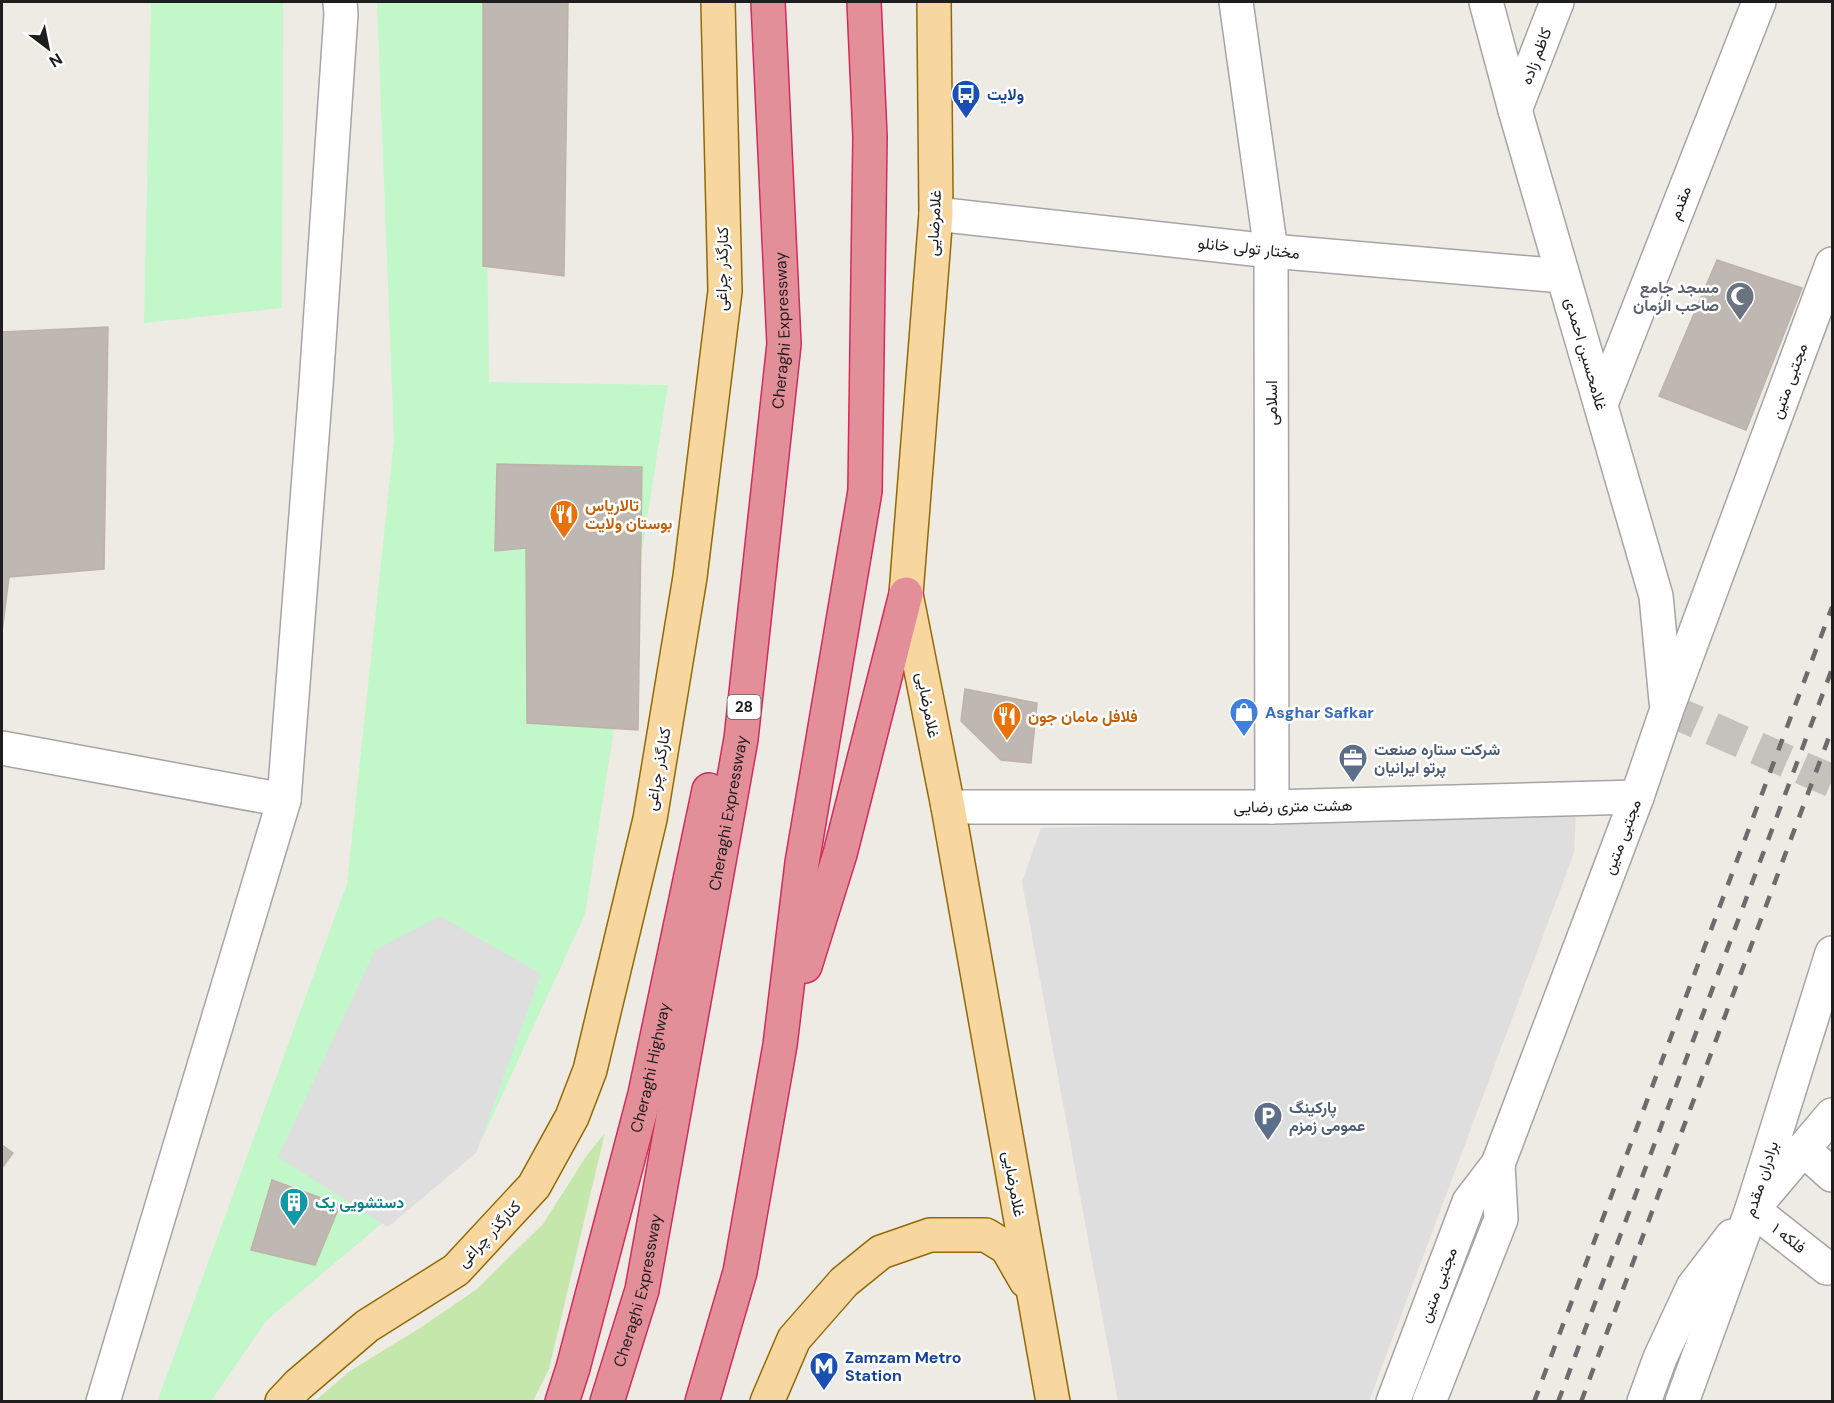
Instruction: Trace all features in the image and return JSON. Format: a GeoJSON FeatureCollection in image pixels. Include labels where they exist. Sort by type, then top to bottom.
{"type":"FeatureCollection","features":[{"type":"Feature","properties":{"kind":"highway","name":"Cheraghi Expressway"},"geometry":{"type":"LineString","coordinates":[[607,1401],[642,1290],[741,739],[784,344],[768,2]]}},
{"type":"Feature","properties":{"kind":"highway"},"geometry":{"type":"LineString","coordinates":[[702,1401],[740,1272],[780,1045],[802,863],[865,490],[870,137],[864,2]]}},
{"type":"Feature","properties":{"kind":"highway"},"geometry":{"type":"LineString","coordinates":[[780,1045],[840,854],[906,594]]}},
{"type":"Feature","properties":{"kind":"highway","name":"Cheraghi Highway"},"geometry":{"type":"LineString","coordinates":[[562,1401],[576,1357],[645,1094],[713,772],[741,739]]}},
{"type":"Feature","properties":{"kind":"main road","name":"کنارگذر چراغی"},"geometry":{"type":"LineString","coordinates":[[282,1401],[367,1326],[456,1270],[534,1186],[572,1118],[590,1070],[650,819],[690,577],[725,291],[718,2]]}},
{"type":"Feature","properties":{"kind":"main road","name":"غلامرضایی"},"geometry":{"type":"LineString","coordinates":[[934,2],[936,214],[906,594],[948,807],[1053,1401]]}},
{"type":"Feature","properties":{"kind":"main road"},"geometry":{"type":"LineString","coordinates":[[767,1401],[794,1339],[844,1281],[881,1252],[930,1235],[986,1235],[1007,1248],[1032,1290]]}},
{"type":"Feature","properties":{"kind":"street"},"geometry":{"type":"LineString","coordinates":[[103,1401],[284,800],[316,385],[340,2]]}},
{"type":"Feature","properties":{"kind":"street","name":"اسلامی"},"geometry":{"type":"LineString","coordinates":[[1236,2],[1271,250],[1272,807]]}},
{"type":"Feature","properties":{"kind":"street","name":"غلامحسین احمدی"},"geometry":{"type":"LineString","coordinates":[[1486,2],[1515,110],[1656,596],[1667,709]]}},
{"type":"Feature","properties":{"kind":"street","name":"کاظم زاده"},"geometry":{"type":"LineString","coordinates":[[1515,110],[1557,2]]}},
{"type":"Feature","properties":{"kind":"street","name":"مقدم"},"geometry":{"type":"LineString","coordinates":[[1600,404],[1759,2]]}},
{"type":"Feature","properties":{"kind":"street","name":"مختار تولی خانلو"},"geometry":{"type":"LineString","coordinates":[[936,214],[1271,250],[1563,276]]}},
{"type":"Feature","properties":{"kind":"street","name":"مجتبی متین"},"geometry":{"type":"LineString","coordinates":[[1394,1401],[1469,1202],[1498,1164],[1638,797],[1667,709],[1833,264]]}},
{"type":"Feature","properties":{"kind":"street"},"geometry":{"type":"LineString","coordinates":[[2,748],[284,800]]}},
{"type":"Feature","properties":{"kind":"street","name":"هشت متری رضایی"},"geometry":{"type":"LineString","coordinates":[[948,807],[1272,807],[1638,797]]}},
{"type":"Feature","properties":{"kind":"street","name":"برادران مقدم"},"geometry":{"type":"LineString","coordinates":[[1682,1401],[1752,1209],[1833,953]]}},
{"type":"Feature","properties":{"kind":"street"},"geometry":{"type":"LineString","coordinates":[[1644,1401],[1660,1358],[1693,1287],[1752,1209],[1833,1115]]}},
{"type":"Feature","properties":{"kind":"street"},"geometry":{"type":"LineString","coordinates":[[1803,1149],[1833,1175]]}},
{"type":"Feature","properties":{"kind":"street"},"geometry":{"type":"LineString","coordinates":[[1429,1401],[1501,1219],[1498,1164]]}},
{"type":"Feature","properties":{"kind":"street","name":"فلکه ۱"},"geometry":{"type":"LineString","coordinates":[[1752,1209],[1827,1268]]}},
{"type":"Feature","properties":{"kind":"green space"},"geometry":{"type":"Polygon","coordinates":[[[151,2],[283,2],[282,308],[144,323],[151,2]]]}},
{"type":"Feature","properties":{"kind":"green space"},"geometry":{"type":"Polygon","coordinates":[[[377,2],[484,2],[489,382],[668,385],[585,914],[482,1139],[266,1321],[211,1401],[157,1402],[347,884],[394,440],[377,2]]]}},
{"type":"Feature","properties":{"kind":"green space"},"geometry":{"type":"Polygon","coordinates":[[[605,1133],[549,1369],[533,1401],[315,1401],[350,1371],[420,1328],[477,1289],[543,1224],[587,1155],[605,1133]]]}},
{"type":"Feature","properties":{"kind":"shaded area","name":"پارکینگ عمومی زمزم"},"geometry":{"type":"Polygon","coordinates":[[[1576,812],[1574,853],[1369,1401],[1118,1401],[1022,882],[1041,828],[1576,812]]]}},
{"type":"Feature","properties":{"kind":"shaded area"},"geometry":{"type":"Polygon","coordinates":[[[440,916],[541,974],[476,1153],[388,1227],[278,1157],[375,950],[440,916]]]}},
{"type":"Feature","properties":{"kind":"building"},"geometry":{"type":"Polygon","coordinates":[[[483,2],[568,2],[564,276],[483,266],[483,2]]]}},
{"type":"Feature","properties":{"kind":"building","name":"مسجد جامع صاحب الزمان"},"geometry":{"type":"Polygon","coordinates":[[[1717,260],[1802,288],[1746,430],[1659,396],[1717,260]]]}},
{"type":"Feature","properties":{"kind":"building"},"geometry":{"type":"Polygon","coordinates":[[[108,327],[104,569],[9,577],[2,632],[2,332],[108,327]]]}},
{"type":"Feature","properties":{"kind":"building"},"geometry":{"type":"Polygon","coordinates":[[[497,464],[642,467],[638,730],[527,723],[526,548],[495,551],[497,464]]]}},
{"type":"Feature","properties":{"kind":"building","name":"فلافل مامان جون"},"geometry":{"type":"Polygon","coordinates":[[[965,689],[1037,703],[1031,763],[1001,760],[961,721],[965,689]]]}},
{"type":"Feature","properties":{"kind":"building"},"geometry":{"type":"Polygon","coordinates":[[[2,1145],[13,1153],[2,1168],[2,1145]]]}},
{"type":"Feature","properties":{"kind":"building","name":"دستشویی یک"},"geometry":{"type":"Polygon","coordinates":[[[272,1180],[340,1205],[315,1265],[251,1250],[272,1180]]]}},
{"type":"Feature","properties":{"kind":"tunnel"},"geometry":{"type":"LineString","coordinates":[[1667,709],[1832,781]]}},
{"type":"Feature","properties":{"kind":"railway"},"geometry":{"type":"LineString","coordinates":[[1534,1402],[1832,607]]}},
{"type":"Feature","properties":{"kind":"railway"},"geometry":{"type":"LineString","coordinates":[[1558,1402],[1832,669]]}},
{"type":"Feature","properties":{"kind":"railway"},"geometry":{"type":"LineString","coordinates":[[1581,1402],[1832,729]]}},
{"type":"Feature","properties":{"kind":"place","name":"ولایت"},"geometry":{"type":"Point","coordinates":[966,120]}},
{"type":"Feature","properties":{"kind":"place","name":"مسجد جامع صاحب الزمان"},"geometry":{"type":"Point","coordinates":[1740,322]}},
{"type":"Feature","properties":{"kind":"place","name":"تالاریاس بوستان ولایت"},"geometry":{"type":"Point","coordinates":[564,540]}},
{"type":"Feature","properties":{"kind":"place","name":"Asghar Safkar"},"geometry":{"type":"Point","coordinates":[1244,738]}},
{"type":"Feature","properties":{"kind":"place","name":"فلافل مامان جون"},"geometry":{"type":"Point","coordinates":[1007,742]}},
{"type":"Feature","properties":{"kind":"place","name":"شرکت ستاره صنعت پرتو ایرانیان"},"geometry":{"type":"Point","coordinates":[1353,784]}},
{"type":"Feature","properties":{"kind":"place","name":"پارکینگ عمومی زمزم"},"geometry":{"type":"Point","coordinates":[1268,1142]}},
{"type":"Feature","properties":{"kind":"place","name":"دستشویی یک"},"geometry":{"type":"Point","coordinates":[294,1228]}},
{"type":"Feature","properties":{"kind":"place","name":"Zamzam Metro Station"},"geometry":{"type":"Point","coordinates":[824,1392]}}]}
